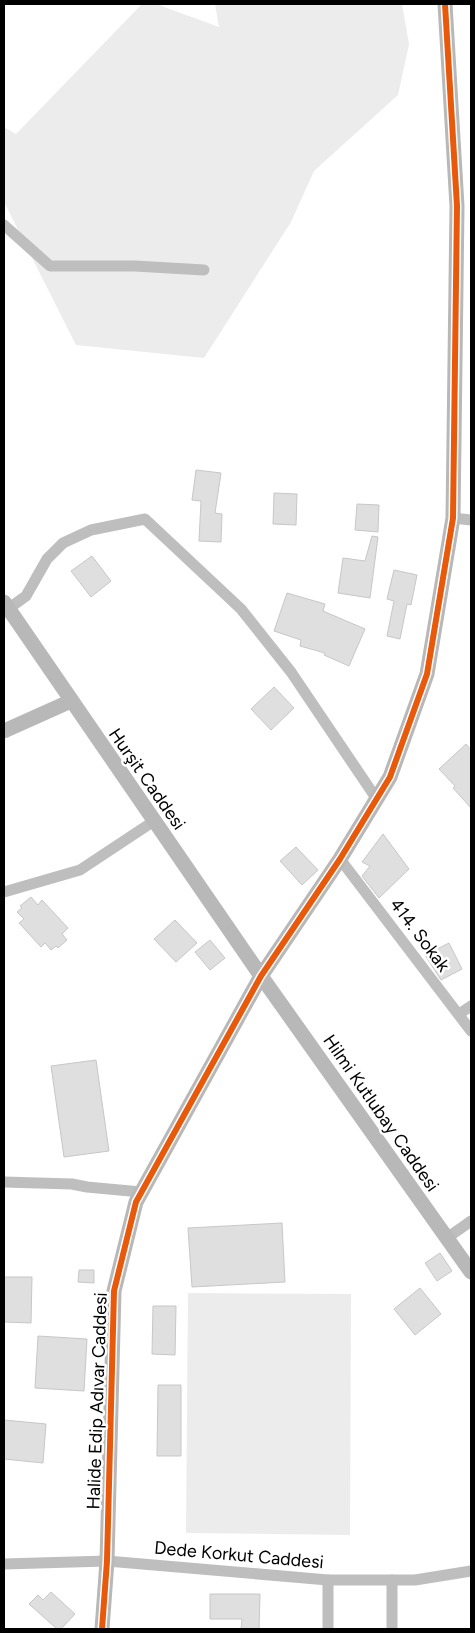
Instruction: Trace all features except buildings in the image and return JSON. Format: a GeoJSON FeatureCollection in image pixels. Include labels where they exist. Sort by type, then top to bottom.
{"type":"FeatureCollection","features":[{"type":"Feature","properties":{"kind":"street","name":"Halide Edip Adıvar Caddesi"},"geometry":{"type":"LineString","coordinates":[[102,1629],[107,1561],[114,1291],[136,1202],[261,976],[340,859],[390,776],[427,674],[453,518],[458,206],[445,4]]}},
{"type":"Feature","properties":{"kind":"street"},"geometry":{"type":"LineString","coordinates":[[4,225],[50,266],[135,266],[204,270]]}},
{"type":"Feature","properties":{"kind":"street"},"geometry":{"type":"LineString","coordinates":[[453,518],[471,520]]}},
{"type":"Feature","properties":{"kind":"street"},"geometry":{"type":"LineString","coordinates":[[6,606],[26,596],[47,558],[63,543],[91,530],[145,519],[241,609],[291,672],[376,798]]}},
{"type":"Feature","properties":{"kind":"street","name":"Hurşit Caddesi"},"geometry":{"type":"LineString","coordinates":[[6,606],[261,976]]}},
{"type":"Feature","properties":{"kind":"street"},"geometry":{"type":"LineString","coordinates":[[4,731],[71,701]]}},
{"type":"Feature","properties":{"kind":"street"},"geometry":{"type":"LineString","coordinates":[[4,892],[80,870],[154,821]]}},
{"type":"Feature","properties":{"kind":"street","name":"414. Sokak"},"geometry":{"type":"LineString","coordinates":[[340,859],[471,1031]]}},
{"type":"Feature","properties":{"kind":"street","name":"Hilmi Kutlubay Caddesi"},"geometry":{"type":"LineString","coordinates":[[261,976],[471,1272]]}},
{"type":"Feature","properties":{"kind":"street"},"geometry":{"type":"LineString","coordinates":[[459,1014],[471,1006]]}},
{"type":"Feature","properties":{"kind":"street"},"geometry":{"type":"LineString","coordinates":[[4,1182],[72,1184],[141,1192]]}},
{"type":"Feature","properties":{"kind":"street"},"geometry":{"type":"LineString","coordinates":[[447,1238],[471,1221]]}},
{"type":"Feature","properties":{"kind":"street","name":"Dede Korkut Caddesi"},"geometry":{"type":"LineString","coordinates":[[4,1564],[107,1561],[328,1580],[415,1580],[471,1571]]}},
{"type":"Feature","properties":{"kind":"street"},"geometry":{"type":"LineString","coordinates":[[328,1580],[328,1629]]}},
{"type":"Feature","properties":{"kind":"street"},"geometry":{"type":"LineString","coordinates":[[392,1580],[392,1629]]}},
{"type":"Feature","properties":{"kind":"shaded area"},"geometry":{"type":"Polygon","coordinates":[[[142,4],[156,4],[219,27],[215,4],[402,4],[409,44],[398,95],[314,171],[291,222],[204,358],[76,345],[4,202],[4,127],[16,134],[142,4]]]}},
{"type":"Feature","properties":{"kind":"shaded area"},"geometry":{"type":"Polygon","coordinates":[[[188,1293],[351,1294],[350,1535],[186,1533],[188,1293]]]}},
{"type":"Feature","properties":{"kind":"cycle path"},"geometry":{"type":"LineString","coordinates":[[102,1629],[107,1561],[114,1291],[136,1202],[261,976],[340,859],[390,777],[427,674],[453,518],[457,206],[445,4]]}}]}
